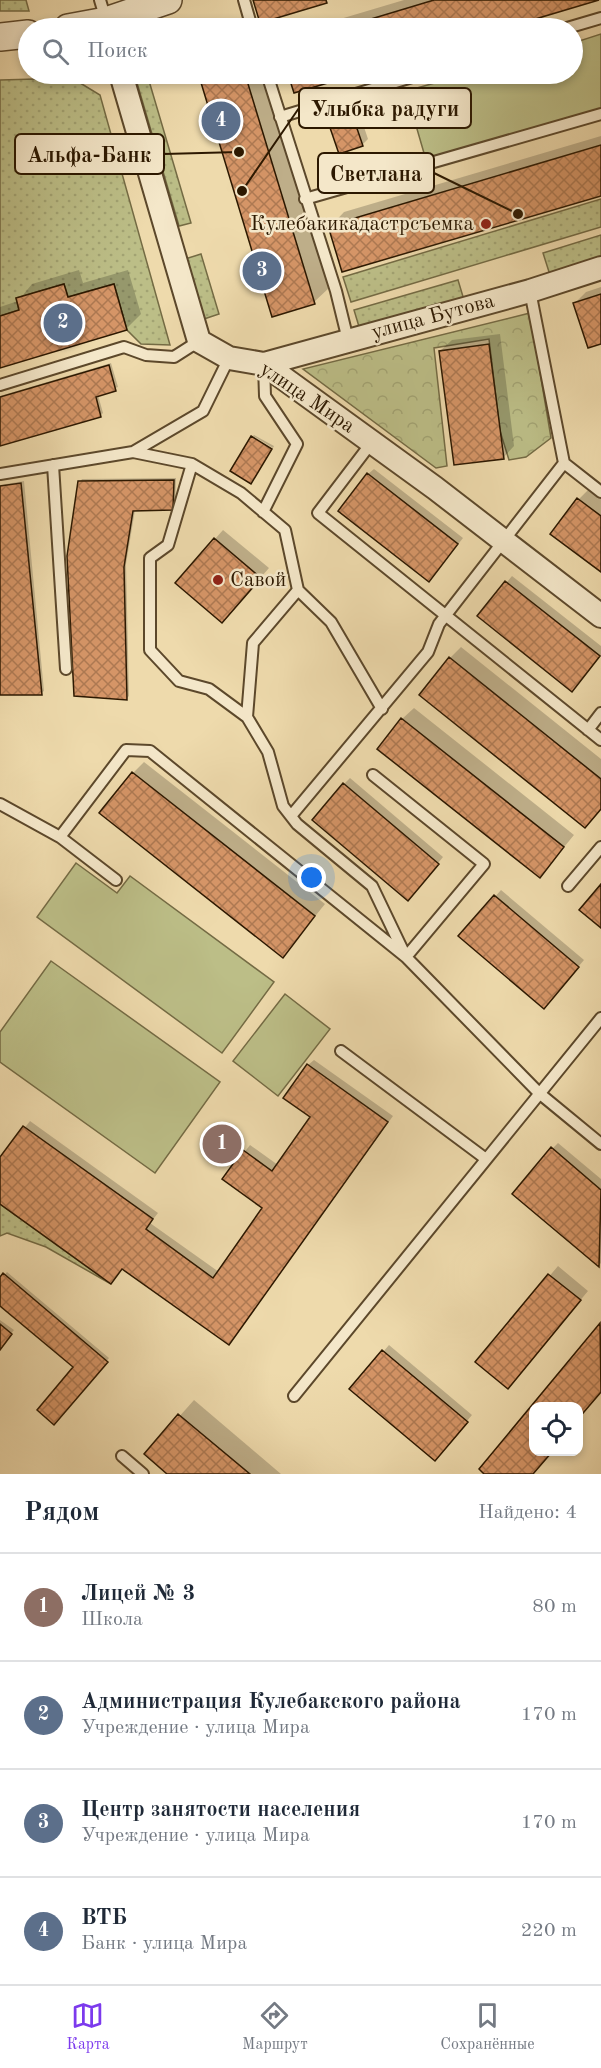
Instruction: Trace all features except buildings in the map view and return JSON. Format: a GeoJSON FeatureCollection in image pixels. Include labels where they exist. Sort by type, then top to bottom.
{"type":"FeatureCollection","features":[{"type":"Feature","properties":{"kind":"street"},"geometry":{"type":"LineString","coordinates":[[105,16],[168,0]]}},
{"type":"Feature","properties":{"kind":"street"},"geometry":{"type":"LineString","coordinates":[[0,37],[18,35]]}},
{"type":"Feature","properties":{"kind":"street"},"geometry":{"type":"LineString","coordinates":[[124,84],[198,341]]}},
{"type":"Feature","properties":{"kind":"street","name":"улица Бутова"},"geometry":{"type":"LineString","coordinates":[[264,364],[530,291],[601,268]]}},
{"type":"Feature","properties":{"kind":"street","name":"улица Мира"},"geometry":{"type":"LineString","coordinates":[[198,341],[229,358],[264,364],[372,442],[601,616]]}},
{"type":"Feature","properties":{"kind":"lane"},"geometry":{"type":"LineString","coordinates":[[244,0],[249,18]]}},
{"type":"Feature","properties":{"kind":"lane"},"geometry":{"type":"LineString","coordinates":[[583,23],[601,18]]}},
{"type":"Feature","properties":{"kind":"lane"},"geometry":{"type":"LineString","coordinates":[[270,84],[336,291],[348,340]]}},
{"type":"Feature","properties":{"kind":"lane"},"geometry":{"type":"LineString","coordinates":[[280,117],[389,84]]}},
{"type":"Feature","properties":{"kind":"lane"},"geometry":{"type":"LineString","coordinates":[[305,199],[601,114]]}},
{"type":"Feature","properties":{"kind":"lane"},"geometry":{"type":"LineString","coordinates":[[530,291],[564,463],[601,492]]}},
{"type":"Feature","properties":{"kind":"lane"},"geometry":{"type":"LineString","coordinates":[[0,385],[124,347],[146,355],[174,357],[198,341]]}},
{"type":"Feature","properties":{"kind":"lane"},"geometry":{"type":"LineString","coordinates":[[133,452],[203,411],[229,358]]}},
{"type":"Feature","properties":{"kind":"lane"},"geometry":{"type":"LineString","coordinates":[[263,512],[297,444],[265,396],[264,364]]}},
{"type":"Feature","properties":{"kind":"lane"},"geometry":{"type":"LineString","coordinates":[[372,442],[318,513],[601,740]]}},
{"type":"Feature","properties":{"kind":"lane"},"geometry":{"type":"LineString","coordinates":[[0,474],[133,452],[192,464],[241,493],[285,530],[298,590],[331,622],[382,709]]}},
{"type":"Feature","properties":{"kind":"lane"},"geometry":{"type":"LineString","coordinates":[[291,816],[428,652],[445,615],[564,463]]}},
{"type":"Feature","properties":{"kind":"lane"},"geometry":{"type":"LineString","coordinates":[[192,464],[168,545],[150,558],[150,650],[179,681],[210,689],[247,717],[268,752],[283,806],[291,816],[372,886],[406,957]]}},
{"type":"Feature","properties":{"kind":"lane"},"geometry":{"type":"LineString","coordinates":[[53,465],[66,669]]}},
{"type":"Feature","properties":{"kind":"lane"},"geometry":{"type":"LineString","coordinates":[[247,717],[254,643],[298,590]]}},
{"type":"Feature","properties":{"kind":"lane"},"geometry":{"type":"LineString","coordinates":[[588,730],[601,713]]}},
{"type":"Feature","properties":{"kind":"lane"},"geometry":{"type":"LineString","coordinates":[[60,837],[126,750],[150,751],[406,957],[539,1093],[601,1144]]}},
{"type":"Feature","properties":{"kind":"lane"},"geometry":{"type":"LineString","coordinates":[[373,775],[484,864],[406,957]]}},
{"type":"Feature","properties":{"kind":"lane"},"geometry":{"type":"LineString","coordinates":[[0,804],[60,837],[116,880]]}},
{"type":"Feature","properties":{"kind":"lane"},"geometry":{"type":"LineString","coordinates":[[568,886],[601,847]]}},
{"type":"Feature","properties":{"kind":"lane"},"geometry":{"type":"LineString","coordinates":[[294,1396],[601,1018]]}},
{"type":"Feature","properties":{"kind":"lane"},"geometry":{"type":"LineString","coordinates":[[340,1051],[486,1159]]}},
{"type":"Feature","properties":{"kind":"lane"},"geometry":{"type":"LineString","coordinates":[[122,1456],[143,1474]]}},
{"type":"Feature","properties":{"kind":"green space"},"geometry":{"type":"Polygon","coordinates":[[[0,0],[26,0],[29,11],[0,11],[0,0]]]}},
{"type":"Feature","properties":{"kind":"green space"},"geometry":{"type":"Polygon","coordinates":[[[601,34],[601,109],[426,160],[406,91],[431,84],[583,84],[583,40],[601,34]]]}},
{"type":"Feature","properties":{"kind":"green space"},"geometry":{"type":"Polygon","coordinates":[[[0,80],[18,80],[18,84],[82,84],[100,95],[170,345],[141,344],[127,330],[114,284],[68,297],[64,284],[16,298],[19,310],[0,316],[0,80]]]}},
{"type":"Feature","properties":{"kind":"green space"},"geometry":{"type":"Polygon","coordinates":[[[137,84],[150,84],[191,223],[179,226],[137,84]]]}},
{"type":"Feature","properties":{"kind":"green space"},"geometry":{"type":"Polygon","coordinates":[[[601,199],[601,227],[351,302],[343,277],[601,199]]]}},
{"type":"Feature","properties":{"kind":"green space"},"geometry":{"type":"Polygon","coordinates":[[[601,235],[601,259],[550,275],[543,253],[601,235]]]}},
{"type":"Feature","properties":{"kind":"green space"},"geometry":{"type":"Polygon","coordinates":[[[201,254],[219,314],[204,319],[185,259],[201,254]]]}},
{"type":"Feature","properties":{"kind":"green space"},"geometry":{"type":"Polygon","coordinates":[[[458,280],[464,300],[360,330],[354,310],[458,280]]]}},
{"type":"Feature","properties":{"kind":"green space"},"geometry":{"type":"Polygon","coordinates":[[[530,313],[551,438],[526,457],[509,460],[500,431],[489,339],[434,348],[447,466],[436,468],[303,369],[530,313]]]}},
{"type":"Feature","properties":{"kind":"green space"},"geometry":{"type":"Polygon","coordinates":[[[76,863],[117,893],[130,876],[274,982],[222,1053],[37,917],[76,863]]]}},
{"type":"Feature","properties":{"kind":"green space"},"geometry":{"type":"Polygon","coordinates":[[[51,961],[220,1082],[155,1173],[0,1062],[0,1032],[51,961]]]}},
{"type":"Feature","properties":{"kind":"green space"},"geometry":{"type":"Polygon","coordinates":[[[285,994],[330,1029],[278,1096],[233,1061],[285,994]]]}},
{"type":"Feature","properties":{"kind":"green space"},"geometry":{"type":"Polygon","coordinates":[[[0,1204],[111,1284],[46,1247],[7,1233],[0,1236],[0,1204]]]}},
{"type":"Feature","properties":{"kind":"place","name":"ВТБ"},"geometry":{"type":"Point","coordinates":[221,121]}},
{"type":"Feature","properties":{"kind":"place","name":"Альфа-Банк"},"geometry":{"type":"Point","coordinates":[239,152]}},
{"type":"Feature","properties":{"kind":"place","name":"Улыбка радуги"},"geometry":{"type":"Point","coordinates":[242,191]}},
{"type":"Feature","properties":{"kind":"place","name":"Светлана"},"geometry":{"type":"Point","coordinates":[518,214]}},
{"type":"Feature","properties":{"kind":"place","name":"Кулебакикадастрсъемка"},"geometry":{"type":"Point","coordinates":[486,224]}},
{"type":"Feature","properties":{"kind":"place","name":"Центр занятости населения"},"geometry":{"type":"Point","coordinates":[262,271]}},
{"type":"Feature","properties":{"kind":"place","name":"Администрация Кулебакского района"},"geometry":{"type":"Point","coordinates":[63,323]}},
{"type":"Feature","properties":{"kind":"place","name":"Савой"},"geometry":{"type":"Point","coordinates":[218,580]}},
{"type":"Feature","properties":{"kind":"place","name":"Лицей № 3"},"geometry":{"type":"Point","coordinates":[222,1144]}}]}
